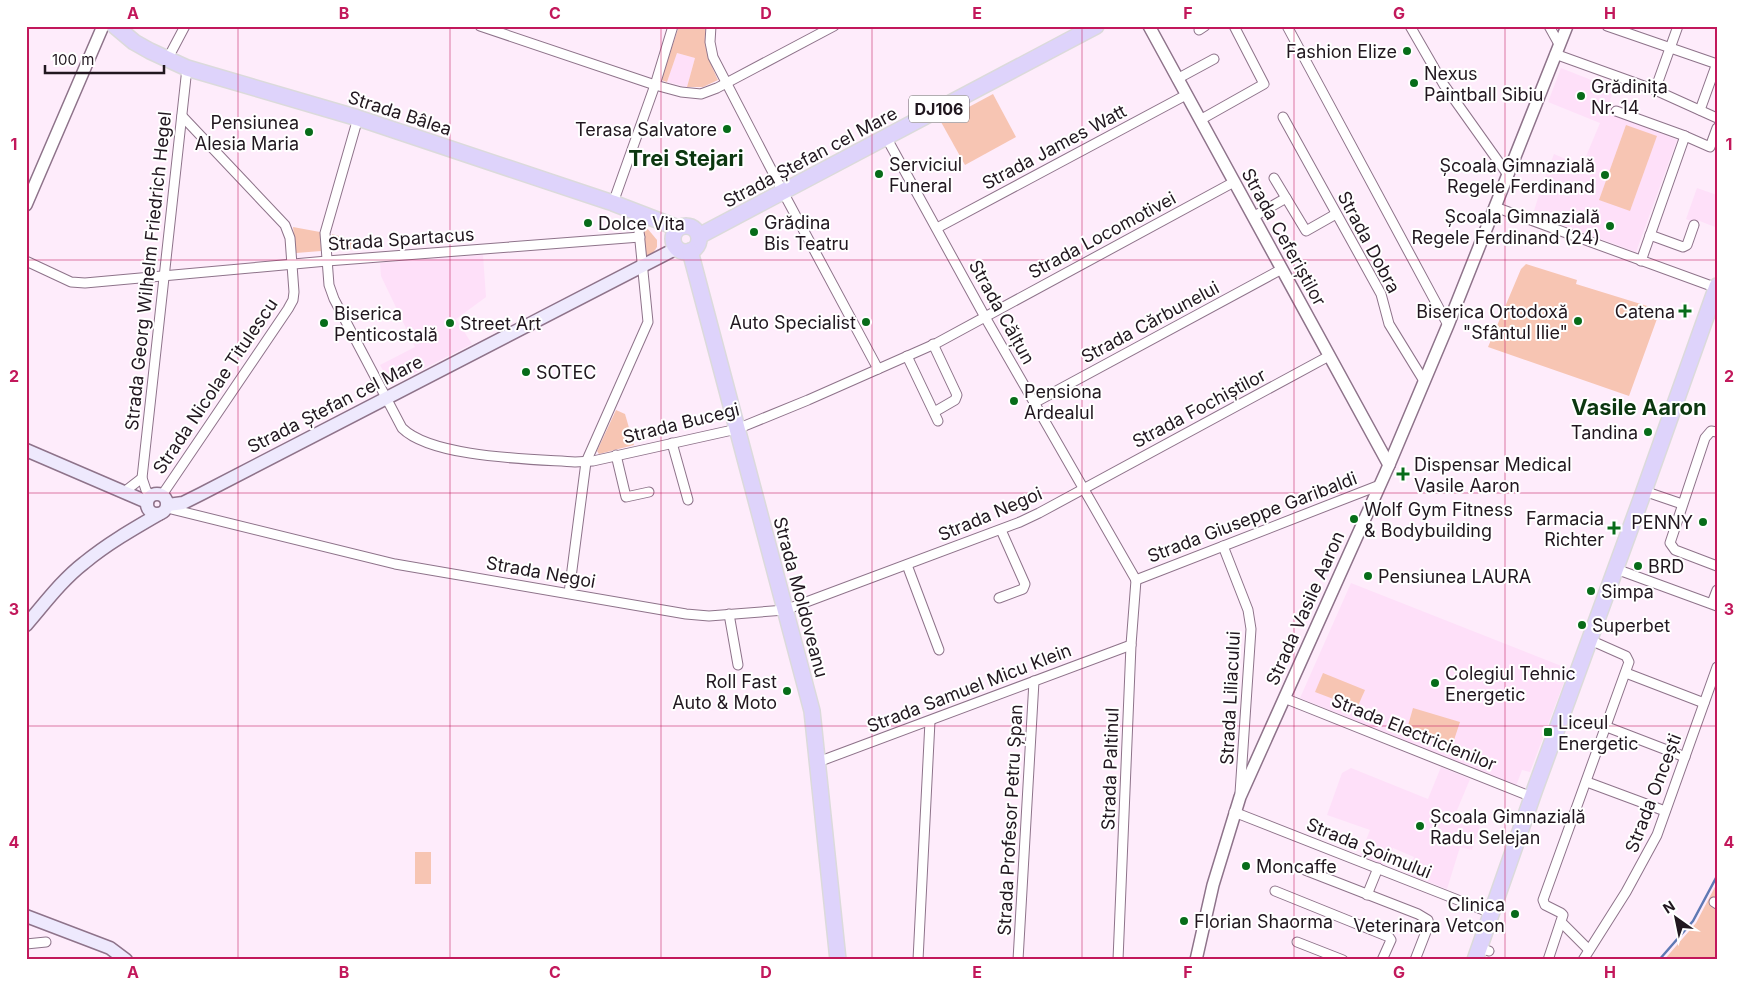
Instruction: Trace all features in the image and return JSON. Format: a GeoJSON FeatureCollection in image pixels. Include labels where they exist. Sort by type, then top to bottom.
{"type":"FeatureCollection","features":[{"type":"Feature","properties":{"kind":"main road","name":"Strada Bâlea"},"geometry":{"type":"LineString","coordinates":[[115,26],[134,42],[167,60],[187,68],[358,118],[637,211],[678,228]]}},
{"type":"Feature","properties":{"kind":"main road","name":"Strada Ștefan cel Mare"},"geometry":{"type":"LineString","coordinates":[[699,236],[1096,26]]}},
{"type":"Feature","properties":{"kind":"main road"},"geometry":{"type":"LineString","coordinates":[[688,226],[693,227],[699,236],[698,245],[684,250],[674,242],[673,237],[678,228],[688,226]]}},
{"type":"Feature","properties":{"kind":"main road","name":"Strada Ștefan cel Mare"},"geometry":{"type":"LineString","coordinates":[[26,624],[58,587],[84,563],[159,503],[183,503],[643,266],[684,250]]}},
{"type":"Feature","properties":{"kind":"main road","name":"Strada Moldoveanu"},"geometry":{"type":"LineString","coordinates":[[684,250],[737,429],[812,711],[838,960]]}},
{"type":"Feature","properties":{"kind":"main road"},"geometry":{"type":"LineString","coordinates":[[1481,953],[1491,913],[1716,287]]}},
{"type":"Feature","properties":{"kind":"main road"},"geometry":{"type":"LineString","coordinates":[[26,450],[124,492],[159,503]]}},
{"type":"Feature","properties":{"kind":"main road"},"geometry":{"type":"LineString","coordinates":[[26,916],[110,948],[126,960]]}},
{"type":"Feature","properties":{"kind":"street"},"geometry":{"type":"LineString","coordinates":[[26,204],[103,26]]}},
{"type":"Feature","properties":{"kind":"street"},"geometry":{"type":"LineString","coordinates":[[167,60],[185,26]]}},
{"type":"Feature","properties":{"kind":"street"},"geometry":{"type":"LineString","coordinates":[[480,26],[655,85],[694,94],[705,93],[726,83],[834,26]]}},
{"type":"Feature","properties":{"kind":"street"},"geometry":{"type":"LineString","coordinates":[[613,203],[655,85],[673,26]]}},
{"type":"Feature","properties":{"kind":"street"},"geometry":{"type":"LineString","coordinates":[[711,26],[711,49],[726,83],[878,369]]}},
{"type":"Feature","properties":{"kind":"street","name":"Strada Ceferiștilor"},"geometry":{"type":"LineString","coordinates":[[1148,26],[1389,465]]}},
{"type":"Feature","properties":{"kind":"street"},"geometry":{"type":"LineString","coordinates":[[1200,120],[1264,84],[1234,26]]}},
{"type":"Feature","properties":{"kind":"street"},"geometry":{"type":"LineString","coordinates":[[1287,26],[1448,325]]}},
{"type":"Feature","properties":{"kind":"street"},"geometry":{"type":"LineString","coordinates":[[1410,26],[1444,85],[1508,175]]}},
{"type":"Feature","properties":{"kind":"street"},"geometry":{"type":"LineString","coordinates":[[1549,26],[1557,49],[1717,118]]}},
{"type":"Feature","properties":{"kind":"street","name":"Strada Vasile Aaron"},"geometry":{"type":"LineString","coordinates":[[1196,960],[1213,885],[1234,812],[1389,465],[1448,325],[1567,26]]}},
{"type":"Feature","properties":{"kind":"street"},"geometry":{"type":"LineString","coordinates":[[1607,26],[1717,63],[1700,110]]}},
{"type":"Feature","properties":{"kind":"street"},"geometry":{"type":"LineString","coordinates":[[1655,90],[1678,26]]}},
{"type":"Feature","properties":{"kind":"street"},"geometry":{"type":"LineString","coordinates":[[1177,79],[1214,59]]}},
{"type":"Feature","properties":{"kind":"street","name":"Strada Georg Wilhelm Friedrich Hegel"},"geometry":{"type":"LineString","coordinates":[[142,478],[187,68]]}},
{"type":"Feature","properties":{"kind":"street","name":"Strada James Watt"},"geometry":{"type":"LineString","coordinates":[[937,228],[1186,95]]}},
{"type":"Feature","properties":{"kind":"street"},"geometry":{"type":"LineString","coordinates":[[1616,111],[1710,147],[1717,128]]}},
{"type":"Feature","properties":{"kind":"street","name":"Strada Nicolae Titulescu"},"geometry":{"type":"LineString","coordinates":[[159,503],[288,309],[294,292],[290,238],[285,226],[182,116]]}},
{"type":"Feature","properties":{"kind":"street","name":"Strada Dobra"},"geometry":{"type":"LineString","coordinates":[[1283,117],[1381,294],[1389,324],[1424,381]]}},
{"type":"Feature","properties":{"kind":"street"},"geometry":{"type":"LineString","coordinates":[[327,261],[326,233],[358,118]]}},
{"type":"Feature","properties":{"kind":"street"},"geometry":{"type":"LineString","coordinates":[[1641,261],[1685,136]]}},
{"type":"Feature","properties":{"kind":"street","name":"Strada Călțun"},"geometry":{"type":"LineString","coordinates":[[886,137],[985,317],[1136,580]]}},
{"type":"Feature","properties":{"kind":"street"},"geometry":{"type":"LineString","coordinates":[[1274,178],[1306,231],[1336,214]]}},
{"type":"Feature","properties":{"kind":"street","name":"Strada Locomotivei"},"geometry":{"type":"LineString","coordinates":[[985,317],[1234,182]]}},
{"type":"Feature","properties":{"kind":"street"},"geometry":{"type":"LineString","coordinates":[[1253,217],[1286,198]]}},
{"type":"Feature","properties":{"kind":"street"},"geometry":{"type":"LineString","coordinates":[[1495,207],[1716,287]]}},
{"type":"Feature","properties":{"kind":"street"},"geometry":{"type":"LineString","coordinates":[[569,593],[586,462],[647,327],[648,318],[637,211]]}},
{"type":"Feature","properties":{"kind":"street"},"geometry":{"type":"LineString","coordinates":[[1650,235],[1683,247],[1687,245],[1694,225]]}},
{"type":"Feature","properties":{"kind":"street","name":"Strada Spartacus"},"geometry":{"type":"LineString","coordinates":[[26,261],[78,283],[327,261],[640,237]]}},
{"type":"Feature","properties":{"kind":"street","name":"Strada Bucegi"},"geometry":{"type":"LineString","coordinates":[[327,261],[331,291],[402,428],[414,437],[457,452],[531,459],[586,462],[737,429],[907,356],[985,317]]}},
{"type":"Feature","properties":{"kind":"street","name":"Strada Cărbunelui"},"geometry":{"type":"LineString","coordinates":[[1034,403],[1282,269]]}},
{"type":"Feature","properties":{"kind":"street"},"geometry":{"type":"LineString","coordinates":[[933,344],[957,395],[957,398],[936,411]]}},
{"type":"Feature","properties":{"kind":"street"},"geometry":{"type":"LineString","coordinates":[[907,356],[938,421]]}},
{"type":"Feature","properties":{"kind":"street","name":"Strada Fochiștilor"},"geometry":{"type":"LineString","coordinates":[[1084,488],[1329,356]]}},
{"type":"Feature","properties":{"kind":"street"},"geometry":{"type":"LineString","coordinates":[[1717,432],[1711,431],[1705,438],[1670,538],[1670,543],[1675,550],[1717,566]]}},
{"type":"Feature","properties":{"kind":"street"},"geometry":{"type":"LineString","coordinates":[[672,443],[688,500]]}},
{"type":"Feature","properties":{"kind":"street"},"geometry":{"type":"LineString","coordinates":[[616,455],[626,497],[650,492]]}},
{"type":"Feature","properties":{"kind":"street"},"geometry":{"type":"LineString","coordinates":[[124,492],[142,478],[146,490],[159,503]]}},
{"type":"Feature","properties":{"kind":"street","name":"Strada Giuseppe Garibaldi"},"geometry":{"type":"LineString","coordinates":[[1136,580],[1380,485]]}},
{"type":"Feature","properties":{"kind":"street","name":"Strada Negoi"},"geometry":{"type":"LineString","coordinates":[[159,503],[395,564],[696,615],[786,610],[1001,530],[1030,518],[1084,488]]}},
{"type":"Feature","properties":{"kind":"street"},"geometry":{"type":"LineString","coordinates":[[1644,491],[1682,504]]}},
{"type":"Feature","properties":{"kind":"street"},"geometry":{"type":"LineString","coordinates":[[999,598],[1023,589],[1025,584],[1001,530]]}},
{"type":"Feature","properties":{"kind":"street","name":"Strada Liliacului"},"geometry":{"type":"LineString","coordinates":[[1222,546],[1248,610],[1251,629],[1240,797]]}},
{"type":"Feature","properties":{"kind":"street"},"geometry":{"type":"LineString","coordinates":[[907,565],[939,650]]}},
{"type":"Feature","properties":{"kind":"street"},"geometry":{"type":"LineString","coordinates":[[1616,569],[1714,604],[1717,590]]}},
{"type":"Feature","properties":{"kind":"street","name":"Strada Paltinul"},"geometry":{"type":"LineString","coordinates":[[1118,960],[1131,645],[1136,580]]}},
{"type":"Feature","properties":{"kind":"street"},"geometry":{"type":"LineString","coordinates":[[730,614],[738,665]]}},
{"type":"Feature","properties":{"kind":"street"},"geometry":{"type":"LineString","coordinates":[[1589,950],[1561,917],[1545,905],[1543,900],[1629,662],[1626,656],[1590,640]]}},
{"type":"Feature","properties":{"kind":"street","name":"Strada Samuel Micu Klein"},"geometry":{"type":"LineString","coordinates":[[818,762],[1131,645]]}},
{"type":"Feature","properties":{"kind":"street","name":"Strada Oncești"},"geometry":{"type":"LineString","coordinates":[[1583,960],[1638,871],[1657,836],[1717,667]]}},
{"type":"Feature","properties":{"kind":"street"},"geometry":{"type":"LineString","coordinates":[[1626,673],[1704,703]]}},
{"type":"Feature","properties":{"kind":"street","name":"Strada Profesor Petru Șpan"},"geometry":{"type":"LineString","coordinates":[[1018,960],[1034,681]]}},
{"type":"Feature","properties":{"kind":"street","name":"Strada Electricienilor"},"geometry":{"type":"LineString","coordinates":[[1284,698],[1532,797]]}},
{"type":"Feature","properties":{"kind":"street"},"geometry":{"type":"LineString","coordinates":[[918,960],[930,721]]}},
{"type":"Feature","properties":{"kind":"street"},"geometry":{"type":"LineString","coordinates":[[1606,727],[1685,757]]}},
{"type":"Feature","properties":{"kind":"street"},"geometry":{"type":"LineString","coordinates":[[1587,782],[1665,811]]}},
{"type":"Feature","properties":{"kind":"street","name":"Strada Șoimului"},"geometry":{"type":"LineString","coordinates":[[1234,812],[1491,913]]}},
{"type":"Feature","properties":{"kind":"street"},"geometry":{"type":"LineString","coordinates":[[1367,894],[1378,868]]}},
{"type":"Feature","properties":{"kind":"street"},"geometry":{"type":"LineString","coordinates":[[1305,870],[1418,914],[1428,920],[1429,924],[1415,960]]}},
{"type":"Feature","properties":{"kind":"street"},"geometry":{"type":"LineString","coordinates":[[1275,891],[1389,937],[1391,940],[1382,960]]}},
{"type":"Feature","properties":{"kind":"street"},"geometry":{"type":"LineString","coordinates":[[1548,960],[1561,917]]}},
{"type":"Feature","properties":{"kind":"street"},"geometry":{"type":"LineString","coordinates":[[26,944],[46,942]]}},
{"type":"Feature","properties":{"kind":"street"},"geometry":{"type":"LineString","coordinates":[[1297,942],[1344,960]]}},
{"type":"Feature","properties":{"kind":"shaded area"},"geometry":{"type":"Polygon","coordinates":[[[679,26],[706,26],[706,48],[718,80],[703,87],[687,87],[695,58],[677,53],[667,82],[661,80],[679,26]]]}},
{"type":"Feature","properties":{"kind":"shaded area"},"geometry":{"type":"Polygon","coordinates":[[[677,53],[695,58],[687,87],[667,82],[677,53]]]}},
{"type":"Feature","properties":{"kind":"shaded area","name":"Școala Gimnazială Regele Ferdinand"},"geometry":{"type":"Polygon","coordinates":[[[1561,68],[1614,89],[1609,103],[1612,104],[1610,112],[1677,140],[1636,252],[1533,214],[1554,154],[1582,166],[1600,123],[1548,102],[1561,68]]]}},
{"type":"Feature","properties":{"kind":"shaded area"},"geometry":{"type":"Polygon","coordinates":[[[993,94],[1016,137],[965,165],[941,122],[993,94]]]}},
{"type":"Feature","properties":{"kind":"shaded area"},"geometry":{"type":"Polygon","coordinates":[[[1626,125],[1657,136],[1630,211],[1599,200],[1626,125]]]}},
{"type":"Feature","properties":{"kind":"shaded area"},"geometry":{"type":"Polygon","coordinates":[[[1697,188],[1717,195],[1717,222],[1715,227],[1697,220],[1696,223],[1686,219],[1697,188]]]}},
{"type":"Feature","properties":{"kind":"shaded area"},"geometry":{"type":"Polygon","coordinates":[[[293,227],[320,232],[321,251],[296,253],[293,227]]]}},
{"type":"Feature","properties":{"kind":"shaded area"},"geometry":{"type":"Polygon","coordinates":[[[647,228],[657,240],[657,247],[653,253],[646,256],[642,231],[647,228]]]}},
{"type":"Feature","properties":{"kind":"shaded area"},"geometry":{"type":"Polygon","coordinates":[[[332,234],[381,248],[332,250],[332,234]]]}},
{"type":"Feature","properties":{"kind":"shaded area"},"geometry":{"type":"Polygon","coordinates":[[[483,255],[486,297],[456,319],[472,344],[391,385],[380,365],[415,347],[381,276],[380,263],[483,255]]]}},
{"type":"Feature","properties":{"kind":"shaded area"},"geometry":{"type":"Polygon","coordinates":[[[1526,264],[1577,280],[1576,284],[1657,309],[1658,316],[1629,396],[1488,347],[1521,269],[1526,264]]]}},
{"type":"Feature","properties":{"kind":"shaded area"},"geometry":{"type":"Polygon","coordinates":[[[616,410],[625,414],[634,445],[599,454],[597,451],[616,410]]]}},
{"type":"Feature","properties":{"kind":"shaded area","name":"Colegiul Tehnic Energetic"},"geometry":{"type":"Polygon","coordinates":[[[1351,583],[1569,669],[1530,772],[1522,770],[1516,786],[1300,698],[1351,583]]]}},
{"type":"Feature","properties":{"kind":"shaded area"},"geometry":{"type":"Polygon","coordinates":[[[1323,673],[1365,690],[1357,708],[1315,692],[1323,673]]]}},
{"type":"Feature","properties":{"kind":"shaded area"},"geometry":{"type":"Polygon","coordinates":[[[1413,708],[1460,722],[1453,743],[1407,729],[1413,708]]]}},
{"type":"Feature","properties":{"kind":"shaded area","name":"Școala Gimnazială Radu Selejan"},"geometry":{"type":"Polygon","coordinates":[[[1441,767],[1470,779],[1455,815],[1481,822],[1472,850],[1460,847],[1447,889],[1407,874],[1414,857],[1393,848],[1385,866],[1360,856],[1370,830],[1327,815],[1342,773],[1351,768],[1428,799],[1441,767]]]}},
{"type":"Feature","properties":{"kind":"shaded area"},"geometry":{"type":"Polygon","coordinates":[[[415,852],[431,852],[431,884],[415,884],[415,852]]]}},
{"type":"Feature","properties":{"kind":"shaded area"},"geometry":{"type":"Polygon","coordinates":[[[1717,883],[1717,960],[1664,960],[1696,923],[1717,883]]]}},
{"type":"Feature","properties":{"kind":"waterway"},"geometry":{"type":"LineString","coordinates":[[1659,960],[1693,921],[1717,876]]}},
{"type":"Feature","properties":{"kind":"place","name":"Fashion Elize"},"geometry":{"type":"Point","coordinates":[1407,51]}},
{"type":"Feature","properties":{"kind":"place","name":"Nexus Paintball Sibiu"},"geometry":{"type":"Point","coordinates":[1414,83]}},
{"type":"Feature","properties":{"kind":"place","name":"Grădinița Nr. 14"},"geometry":{"type":"Point","coordinates":[1581,96]}},
{"type":"Feature","properties":{"kind":"place","name":"Terasa Salvatore"},"geometry":{"type":"Point","coordinates":[727,129]}},
{"type":"Feature","properties":{"kind":"place","name":"Pensiunea Alesia Maria"},"geometry":{"type":"Point","coordinates":[309,132]}},
{"type":"Feature","properties":{"kind":"place","name":"Serviciul Funeral"},"geometry":{"type":"Point","coordinates":[879,174]}},
{"type":"Feature","properties":{"kind":"place","name":"Școala Gimnazială Regele Ferdinand"},"geometry":{"type":"Point","coordinates":[1605,175]}},
{"type":"Feature","properties":{"kind":"place","name":"Dolce Vita"},"geometry":{"type":"Point","coordinates":[588,223]}},
{"type":"Feature","properties":{"kind":"place","name":"Școala Gimnazială Regele Ferdinand (24)"},"geometry":{"type":"Point","coordinates":[1610,226]}},
{"type":"Feature","properties":{"kind":"place","name":"Grădina Bis Teatru"},"geometry":{"type":"Point","coordinates":[754,232]}},
{"type":"Feature","properties":{"kind":"place","name":"Catena"},"geometry":{"type":"Point","coordinates":[1685,311]}},
{"type":"Feature","properties":{"kind":"place","name":"Biserica Ortodoxă \"Sfântul Ilie\""},"geometry":{"type":"Point","coordinates":[1578,321]}},
{"type":"Feature","properties":{"kind":"place","name":"Auto Specialist"},"geometry":{"type":"Point","coordinates":[866,322]}},
{"type":"Feature","properties":{"kind":"place","name":"Biserica Penticostală"},"geometry":{"type":"Point","coordinates":[324,323]}},
{"type":"Feature","properties":{"kind":"place","name":"Street Art"},"geometry":{"type":"Point","coordinates":[450,323]}},
{"type":"Feature","properties":{"kind":"place","name":"SOTEC"},"geometry":{"type":"Point","coordinates":[526,372]}},
{"type":"Feature","properties":{"kind":"place","name":"Pensiona Ardealul"},"geometry":{"type":"Point","coordinates":[1014,401]}},
{"type":"Feature","properties":{"kind":"place","name":"Tandina"},"geometry":{"type":"Point","coordinates":[1648,432]}},
{"type":"Feature","properties":{"kind":"place","name":"Dispensar Medical Vasile Aaron"},"geometry":{"type":"Point","coordinates":[1403,474]}},
{"type":"Feature","properties":{"kind":"place","name":"Wolf Gym Fitness & Bodybuilding"},"geometry":{"type":"Point","coordinates":[1354,519]}},
{"type":"Feature","properties":{"kind":"place","name":"PENNY"},"geometry":{"type":"Point","coordinates":[1703,522]}},
{"type":"Feature","properties":{"kind":"place","name":"Farmacia Richter"},"geometry":{"type":"Point","coordinates":[1614,528]}},
{"type":"Feature","properties":{"kind":"place","name":"BRD"},"geometry":{"type":"Point","coordinates":[1638,566]}},
{"type":"Feature","properties":{"kind":"place","name":"Pensiunea LAURA"},"geometry":{"type":"Point","coordinates":[1368,576]}},
{"type":"Feature","properties":{"kind":"place","name":"Simpa"},"geometry":{"type":"Point","coordinates":[1591,591]}},
{"type":"Feature","properties":{"kind":"place","name":"Superbet"},"geometry":{"type":"Point","coordinates":[1582,625]}},
{"type":"Feature","properties":{"kind":"place","name":"Colegiul Tehnic Energetic"},"geometry":{"type":"Point","coordinates":[1435,683]}},
{"type":"Feature","properties":{"kind":"place","name":"Roll Fast Auto & Moto"},"geometry":{"type":"Point","coordinates":[787,691]}},
{"type":"Feature","properties":{"kind":"place","name":"Liceul Energetic"},"geometry":{"type":"Point","coordinates":[1548,732]}},
{"type":"Feature","properties":{"kind":"place","name":"Școala Gimnazială Radu Selejan"},"geometry":{"type":"Point","coordinates":[1420,826]}},
{"type":"Feature","properties":{"kind":"place","name":"Moncaffe"},"geometry":{"type":"Point","coordinates":[1246,866]}},
{"type":"Feature","properties":{"kind":"place","name":"Clinica Veterinara Vetcon"},"geometry":{"type":"Point","coordinates":[1515,914]}},
{"type":"Feature","properties":{"kind":"place","name":"Florian Shaorma"},"geometry":{"type":"Point","coordinates":[1184,921]}},
{"type":"Feature","properties":{"kind":"district","name":"Trei Stejari"},"geometry":{"type":"Point","coordinates":[686,158]}},
{"type":"Feature","properties":{"kind":"district","name":"Vasile Aaron"},"geometry":{"type":"Point","coordinates":[1639,407]}}]}
